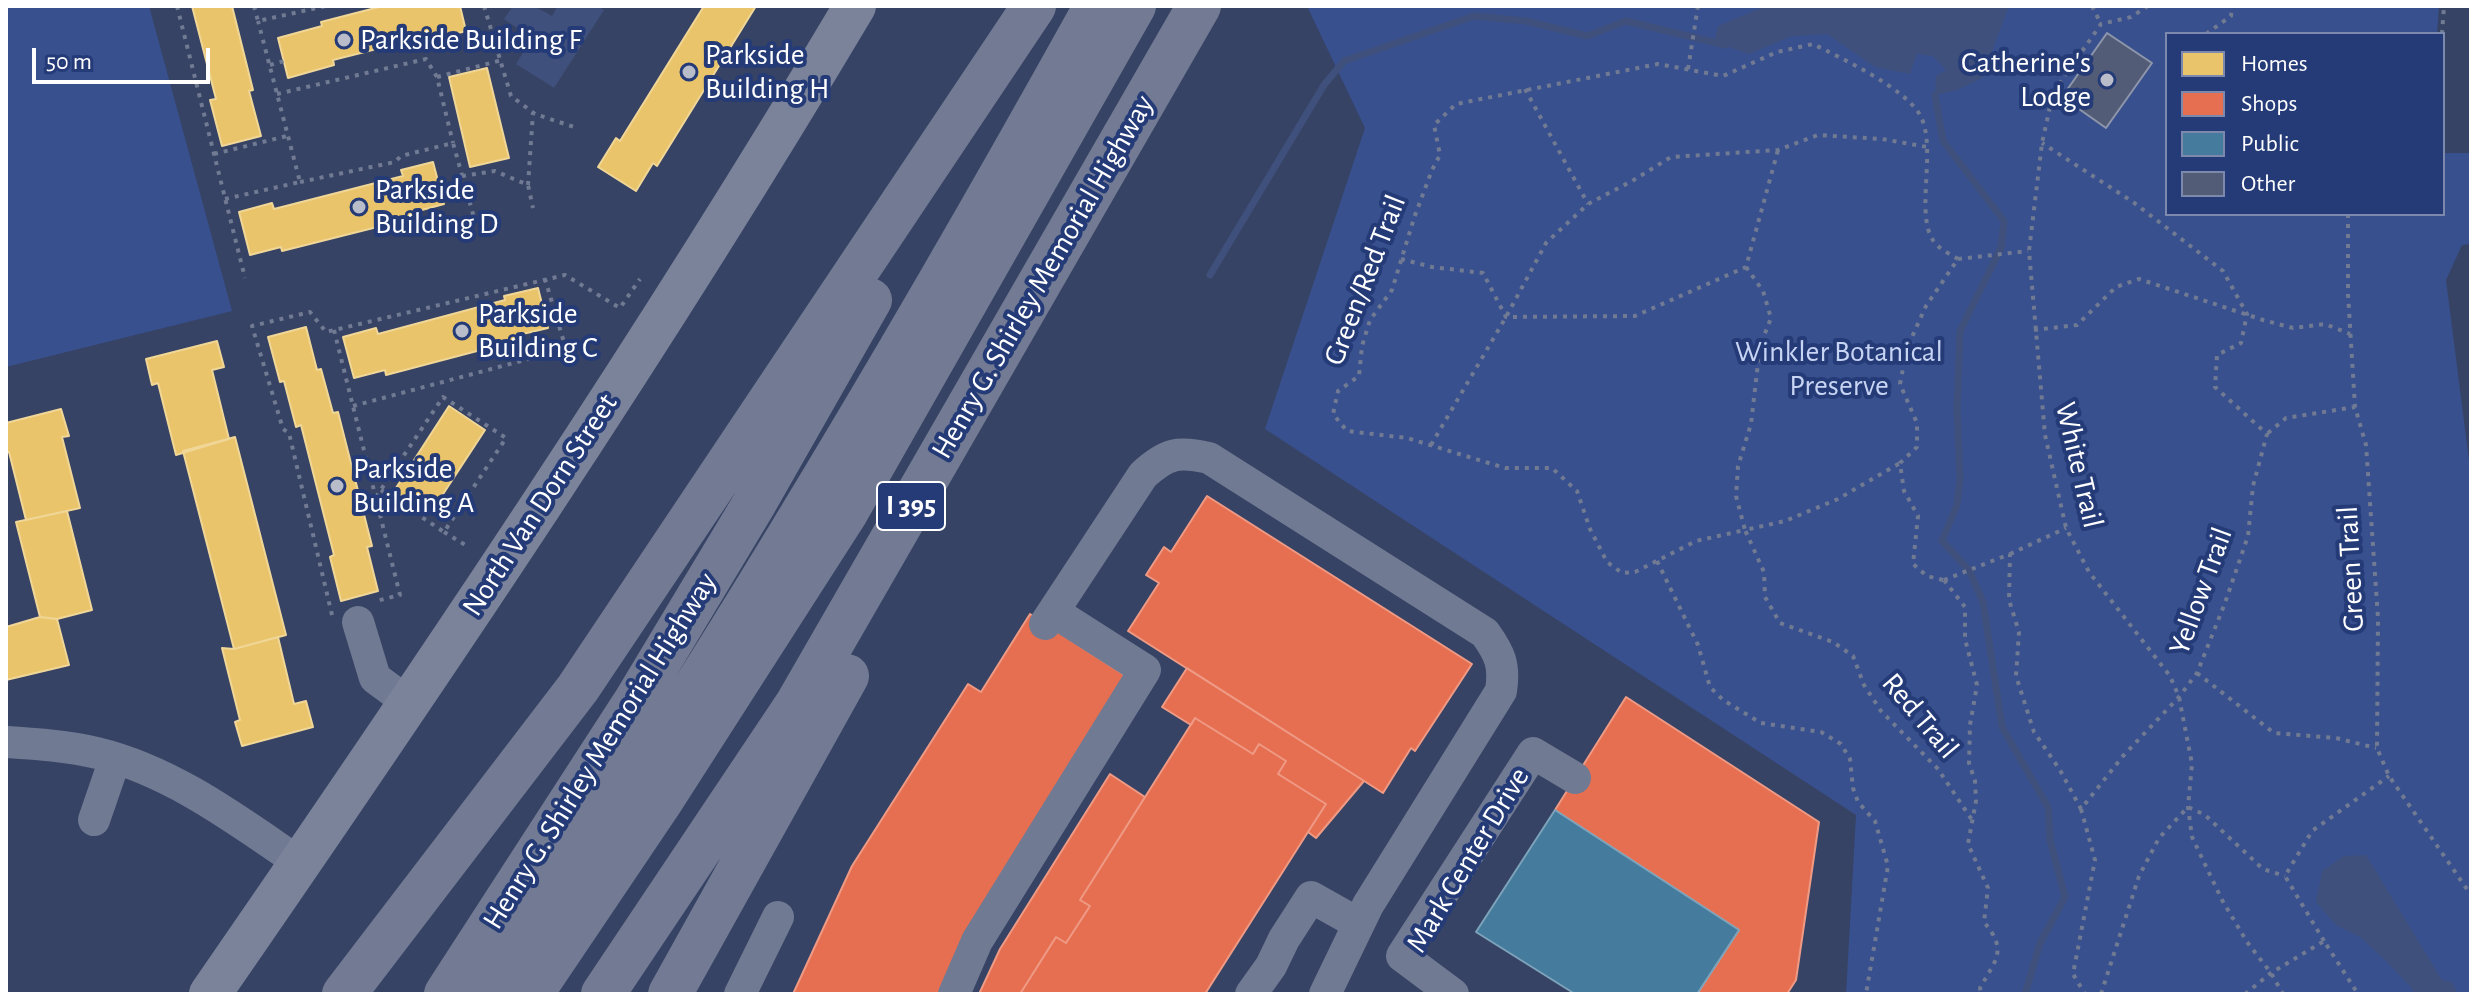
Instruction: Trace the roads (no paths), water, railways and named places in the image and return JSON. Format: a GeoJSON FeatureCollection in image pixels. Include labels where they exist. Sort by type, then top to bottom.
{"type":"FeatureCollection","features":[{"type":"Feature","properties":{"kind":"highway"},"geometry":{"type":"LineString","coordinates":[[344,994],[578,688],[1036,6]]}},
{"type":"Feature","properties":{"kind":"highway","name":"Henry G. Shirley Memorial Highway"},"geometry":{"type":"LineString","coordinates":[[446,994],[635,702],[754,504],[1036,6]]}},
{"type":"Feature","properties":{"kind":"highway"},"geometry":{"type":"LineString","coordinates":[[495,994],[664,738],[867,410],[1096,6]]}},
{"type":"Feature","properties":{"kind":"highway"},"geometry":{"type":"LineString","coordinates":[[531,994],[659,804],[847,511],[1134,6]]}},
{"type":"Feature","properties":{"kind":"highway"},"geometry":{"type":"LineString","coordinates":[[670,994],[958,476],[1201,6]]}},
{"type":"Feature","properties":{"kind":"highway","name":"Henry G. Shirley Memorial Highway"},"geometry":{"type":"LineString","coordinates":[[603,994],[797,704],[1201,6]]}},
{"type":"Feature","properties":{"kind":"main road","name":"North Van Dorn Street"},"geometry":{"type":"LineString","coordinates":[[210,994],[409,703],[689,276],[855,6]]}},
{"type":"Feature","properties":{"kind":"street"},"geometry":{"type":"LineString","coordinates":[[954,994],[977,941],[1145,670],[1050,618],[1143,475],[1161,458],[1185,452],[1209,458],[1485,633],[1498,651],[1504,672],[1501,691],[1368,905],[1325,994]]}},
{"type":"Feature","properties":{"kind":"street"},"geometry":{"type":"LineString","coordinates":[[355,615],[375,678],[409,703]]}},
{"type":"Feature","properties":{"kind":"street"},"geometry":{"type":"LineString","coordinates":[[6,742],[98,753],[146,769],[180,786],[300,863]]}},
{"type":"Feature","properties":{"kind":"street","name":"Mark Center Drive"},"geometry":{"type":"LineString","coordinates":[[1453,994],[1402,956],[1533,753],[1575,778]]}},
{"type":"Feature","properties":{"kind":"street"},"geometry":{"type":"LineString","coordinates":[[94,820],[115,759]]}},
{"type":"Feature","properties":{"kind":"street"},"geometry":{"type":"LineString","coordinates":[[1251,994],[1311,897],[1359,924]]}},
{"type":"Feature","properties":{"kind":"street"},"geometry":{"type":"LineString","coordinates":[[740,994],[778,917]]}},
{"type":"Feature","properties":{"kind":"waterway"},"geometry":{"type":"LineString","coordinates":[[1210,275],[1324,85],[1344,61],[1474,16],[1526,21],[1587,36],[1626,21],[1725,45]]}},
{"type":"Feature","properties":{"kind":"waterway"},"geometry":{"type":"LineString","coordinates":[[1935,95],[1943,141],[2004,221],[2001,248],[1960,331],[1957,409],[1960,479],[1957,505],[1942,541],[1969,570],[1983,602],[2002,727],[2048,807],[2050,840],[2065,897],[2040,943],[2025,994]]}},
{"type":"Feature","properties":{"kind":"place","name":"Parkside Building F"},"geometry":{"type":"Point","coordinates":[344,40]}},
{"type":"Feature","properties":{"kind":"place","name":"Parkside Building H"},"geometry":{"type":"Point","coordinates":[689,72]}},
{"type":"Feature","properties":{"kind":"place","name":"Catherine's Lodge"},"geometry":{"type":"Point","coordinates":[2107,80]}},
{"type":"Feature","properties":{"kind":"place","name":"Parkside Building D"},"geometry":{"type":"Point","coordinates":[359,207]}},
{"type":"Feature","properties":{"kind":"place","name":"Parkside Building C"},"geometry":{"type":"Point","coordinates":[462,331]}},
{"type":"Feature","properties":{"kind":"place","name":"Parkside Building A"},"geometry":{"type":"Point","coordinates":[337,486]}},
{"type":"Feature","properties":{"kind":"park label","name":"Winkler Botanical Preserve"},"geometry":{"type":"Point","coordinates":[1839,369]}}]}
